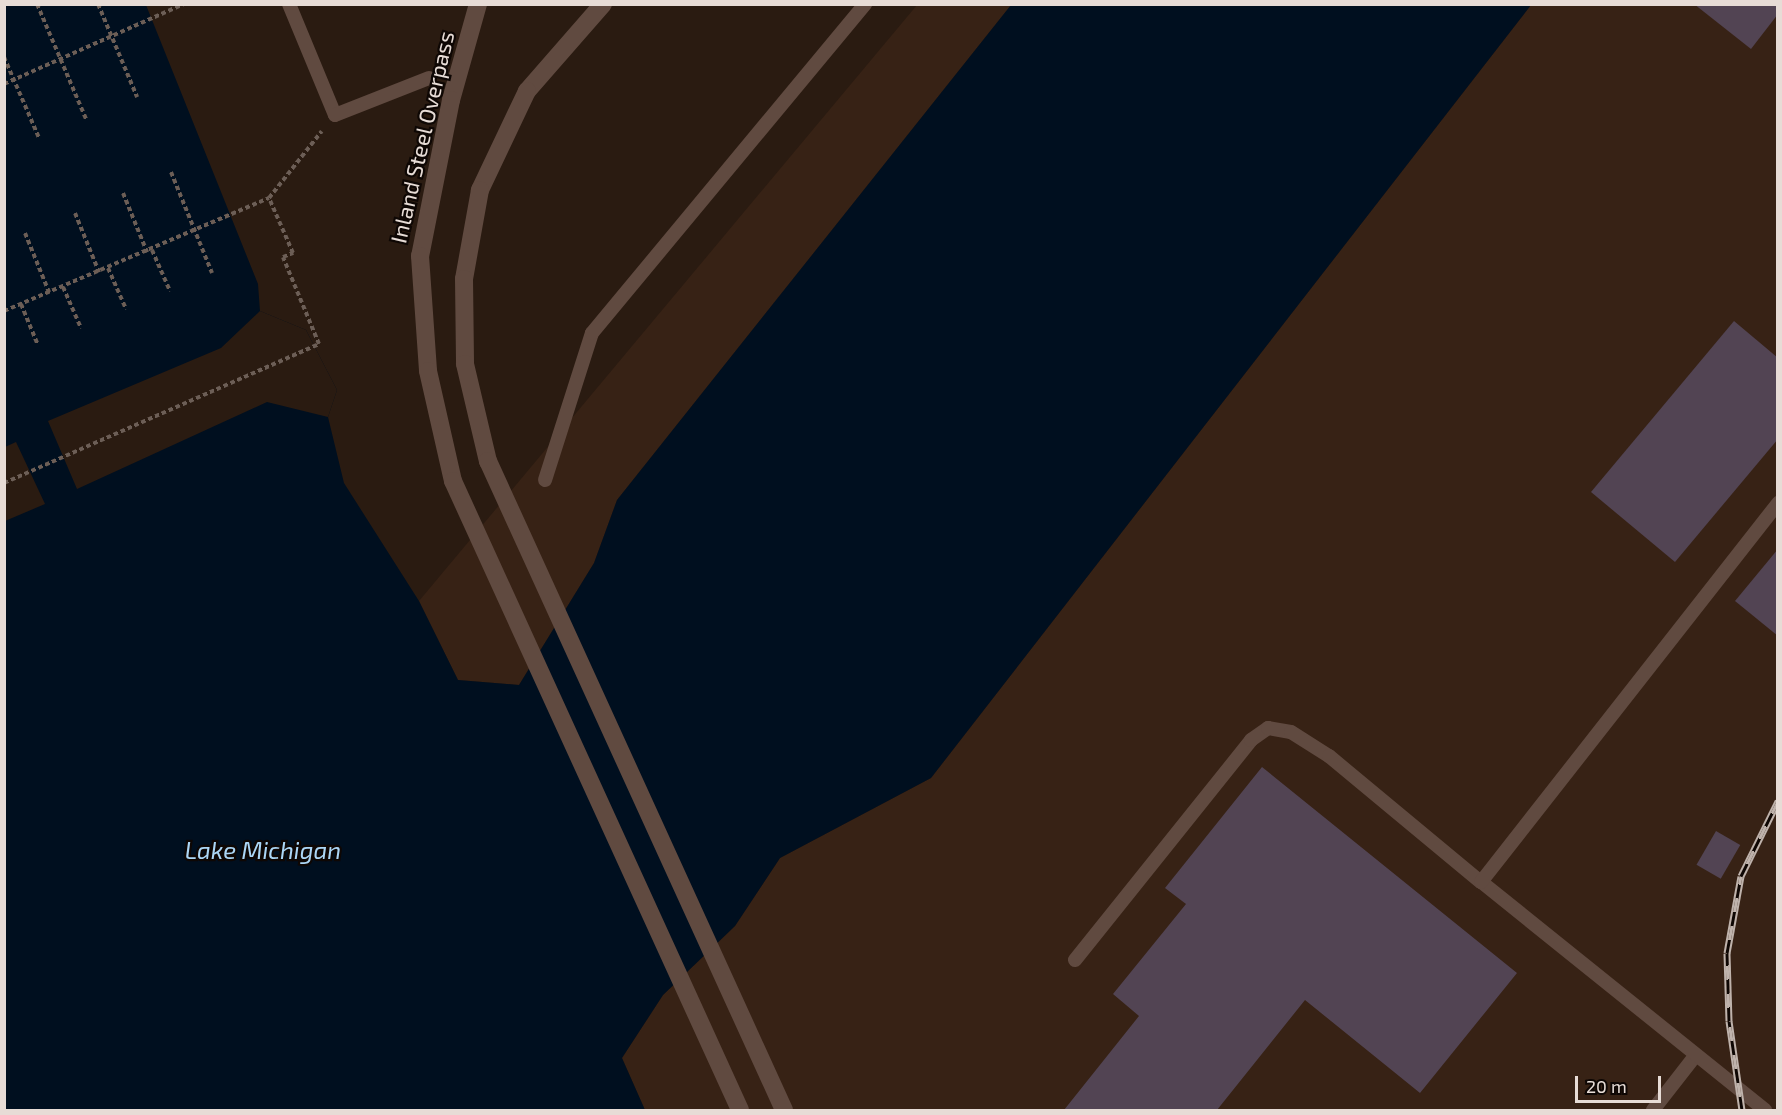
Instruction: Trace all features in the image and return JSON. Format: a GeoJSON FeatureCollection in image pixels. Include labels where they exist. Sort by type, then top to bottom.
{"type":"FeatureCollection","features":[{"type":"Feature","properties":{"kind":"street","name":"Inland Steel Overpass"},"geometry":{"type":"LineString","coordinates":[[478,4],[451,100],[420,256],[428,371],[453,481],[740,1110]]}},
{"type":"Feature","properties":{"kind":"street"},"geometry":{"type":"LineString","coordinates":[[603,4],[527,91],[480,190],[464,279],[465,364],[488,461],[784,1110]]}},
{"type":"Feature","properties":{"kind":"lane"},"geometry":{"type":"LineString","coordinates":[[289,4],[335,115],[429,78]]}},
{"type":"Feature","properties":{"kind":"lane"},"geometry":{"type":"LineString","coordinates":[[544,480],[592,333],[865,4]]}},
{"type":"Feature","properties":{"kind":"lane"},"geometry":{"type":"LineString","coordinates":[[1481,882],[1778,503]]}},
{"type":"Feature","properties":{"kind":"lane"},"geometry":{"type":"LineString","coordinates":[[1075,960],[1251,740],[1268,728],[1291,732],[1329,756],[1695,1056],[1766,1110]]}},
{"type":"Feature","properties":{"kind":"lane"},"geometry":{"type":"LineString","coordinates":[[1653,1110],[1695,1056]]}},
{"type":"Feature","properties":{"kind":"path"},"geometry":{"type":"LineString","coordinates":[[37,4],[86,119]]}},
{"type":"Feature","properties":{"kind":"path"},"geometry":{"type":"LineString","coordinates":[[98,4],[137,97]]}},
{"type":"Feature","properties":{"kind":"path"},"geometry":{"type":"LineString","coordinates":[[4,84],[112,38],[184,4]]}},
{"type":"Feature","properties":{"kind":"path"},"geometry":{"type":"LineString","coordinates":[[4,57],[39,138]]}},
{"type":"Feature","properties":{"kind":"path"},"geometry":{"type":"LineString","coordinates":[[4,311],[195,232],[269,198],[335,115]]}},
{"type":"Feature","properties":{"kind":"path"},"geometry":{"type":"LineString","coordinates":[[171,172],[212,273]]}},
{"type":"Feature","properties":{"kind":"path"},"geometry":{"type":"LineString","coordinates":[[123,193],[147,252]]}},
{"type":"Feature","properties":{"kind":"path"},"geometry":{"type":"LineString","coordinates":[[4,483],[319,344],[283,257],[293,253],[269,198]]}},
{"type":"Feature","properties":{"kind":"path"},"geometry":{"type":"LineString","coordinates":[[75,213],[99,272]]}},
{"type":"Feature","properties":{"kind":"path"},"geometry":{"type":"LineString","coordinates":[[25,233],[50,292]]}},
{"type":"Feature","properties":{"kind":"path"},"geometry":{"type":"LineString","coordinates":[[152,250],[170,291]]}},
{"type":"Feature","properties":{"kind":"path"},"geometry":{"type":"LineString","coordinates":[[108,268],[126,309]]}},
{"type":"Feature","properties":{"kind":"path"},"geometry":{"type":"LineString","coordinates":[[63,286],[81,328]]}},
{"type":"Feature","properties":{"kind":"path"},"geometry":{"type":"LineString","coordinates":[[21,304],[38,345]]}},
{"type":"Feature","properties":{"kind":"shaded area"},"geometry":{"type":"Polygon","coordinates":[[[917,5],[1011,5],[617,500],[594,563],[519,685],[458,680],[419,601],[917,5]]]}},
{"type":"Feature","properties":{"kind":"shaded area"},"geometry":{"type":"Polygon","coordinates":[[[1531,5],[1777,5],[1777,1110],[645,1110],[622,1058],[663,995],[735,926],[780,858],[931,778],[1531,5]]]}},
{"type":"Feature","properties":{"kind":"water","name":"Lake Michigan"},"geometry":{"type":"Polygon","coordinates":[[[5,5],[146,5],[258,284],[260,311],[306,330],[337,390],[328,417],[344,483],[419,601],[458,680],[519,685],[594,563],[617,500],[1011,5],[1531,5],[931,778],[780,858],[735,926],[663,995],[622,1058],[645,1110],[5,1110],[5,5]]]}},
{"type":"Feature","properties":{"kind":"pier"},"geometry":{"type":"Polygon","coordinates":[[[260,311],[306,330],[337,390],[328,417],[267,402],[77,489],[48,421],[221,348],[260,311]]]}},
{"type":"Feature","properties":{"kind":"pier"},"geometry":{"type":"Polygon","coordinates":[[[16,442],[45,504],[5,521],[5,447],[16,442]]]}},
{"type":"Feature","properties":{"kind":"building"},"geometry":{"type":"Polygon","coordinates":[[[1694,4],[1778,4],[1778,14],[1751,49],[1694,4]]]}},
{"type":"Feature","properties":{"kind":"building"},"geometry":{"type":"Polygon","coordinates":[[[1734,321],[1778,358],[1778,439],[1675,562],[1591,492],[1734,321]]]}},
{"type":"Feature","properties":{"kind":"building"},"geometry":{"type":"Polygon","coordinates":[[[1778,549],[1778,636],[1735,601],[1778,549]]]}},
{"type":"Feature","properties":{"kind":"building"},"geometry":{"type":"Polygon","coordinates":[[[1262,767],[1517,973],[1420,1093],[1305,1000],[1217,1110],[1064,1110],[1139,1016],[1113,994],[1186,904],[1165,888],[1262,767]]]}},
{"type":"Feature","properties":{"kind":"building"},"geometry":{"type":"Polygon","coordinates":[[[1716,831],[1740,845],[1721,879],[1696,865],[1716,831]]]}},
{"type":"Feature","properties":{"kind":"railway"},"geometry":{"type":"LineString","coordinates":[[1742,1110],[1729,1021],[1727,953],[1741,876],[1778,801]]}}]}
